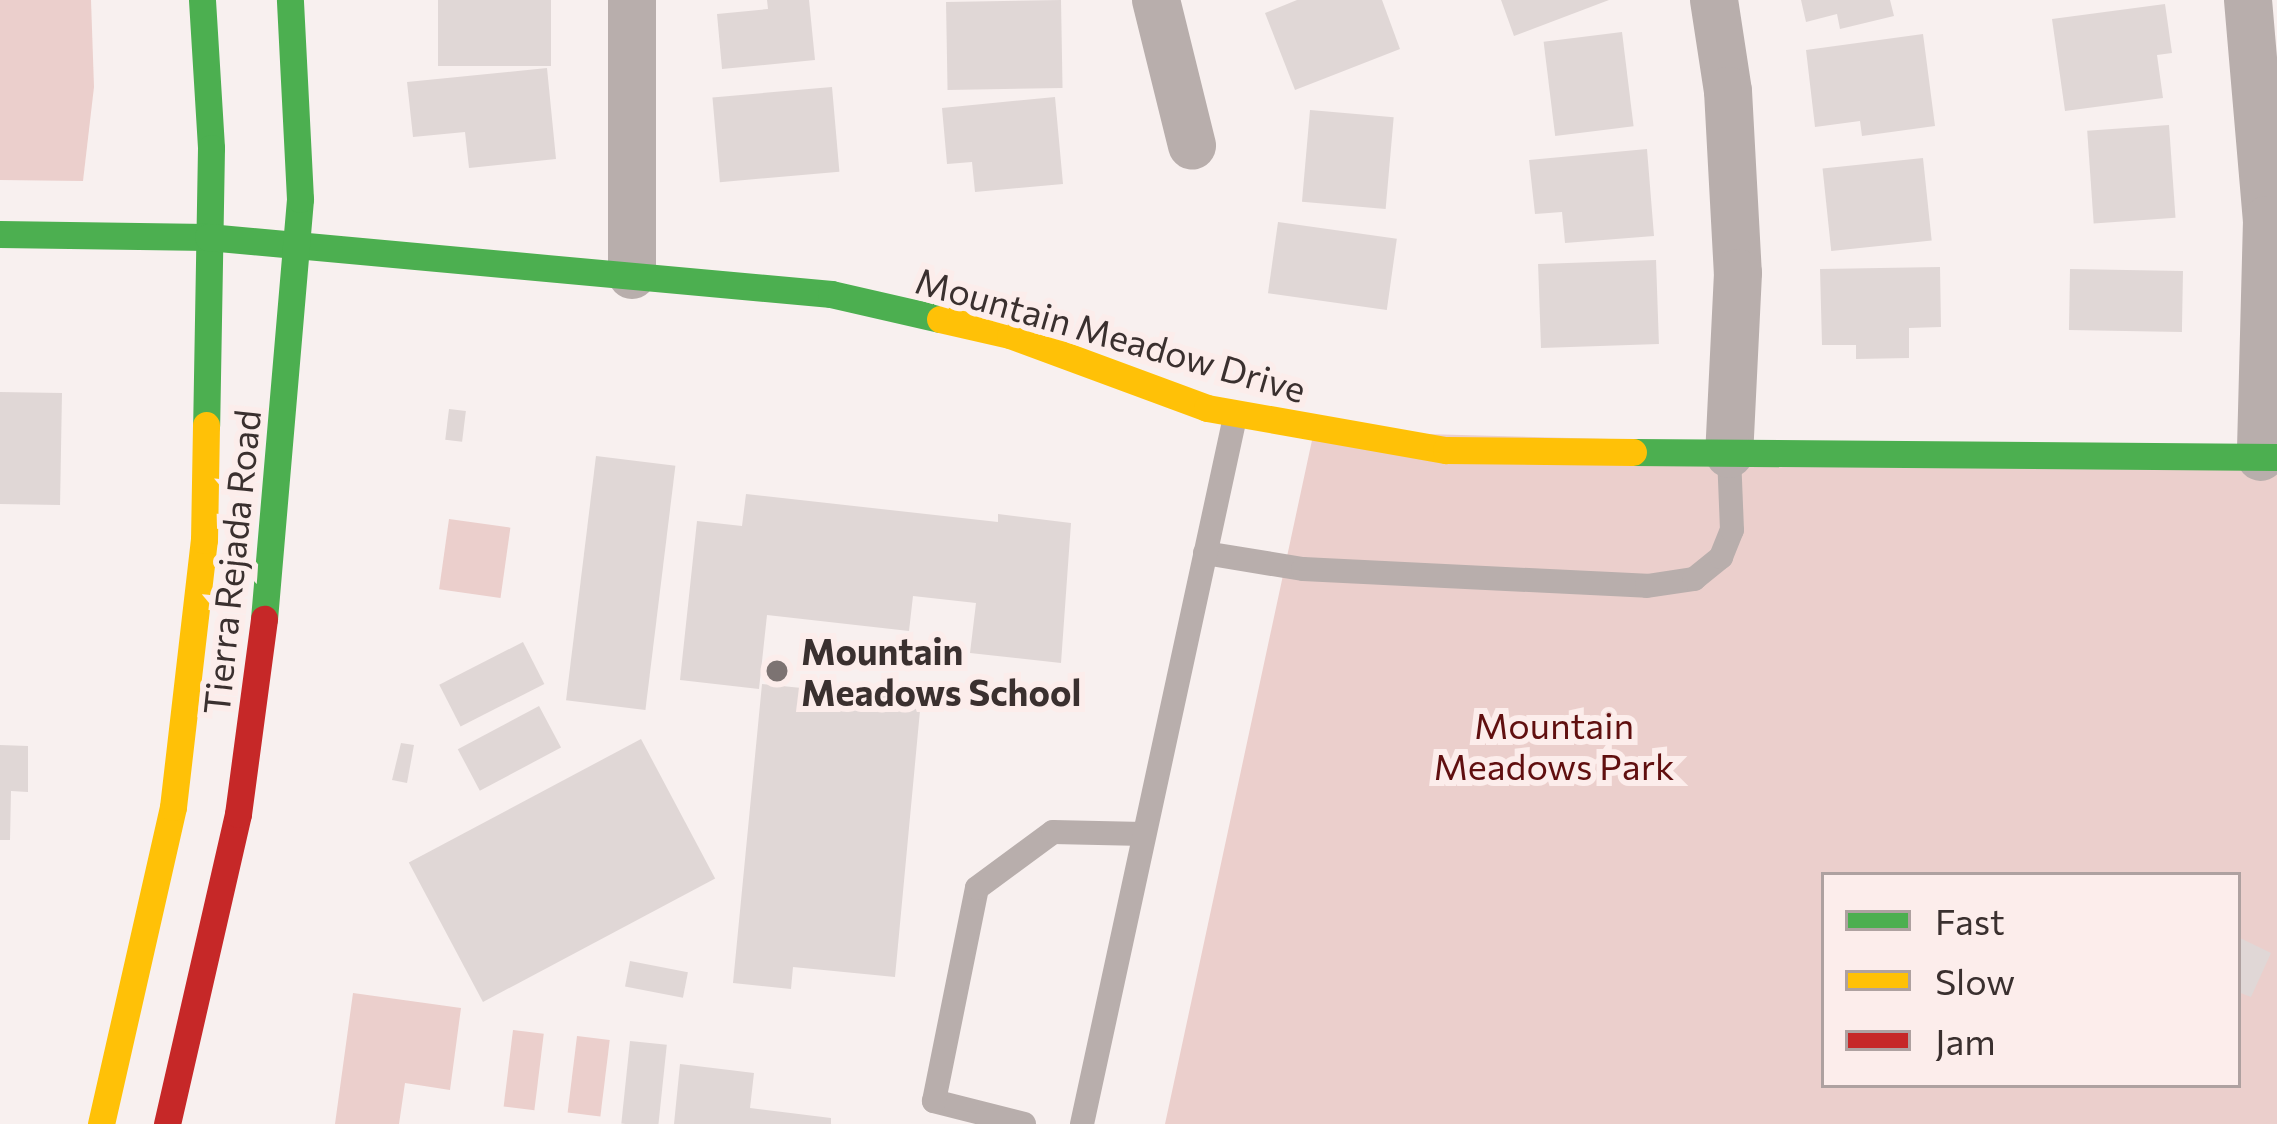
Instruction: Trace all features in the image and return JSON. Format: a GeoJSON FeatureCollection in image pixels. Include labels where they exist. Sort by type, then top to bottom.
{"type":"FeatureCollection","features":[{"type":"Feature","properties":{"kind":"street","name":"Tierra Rejada Road"},"geometry":{"type":"LineString","coordinates":[[101,1124],[153,911],[190,677],[209,444],[202,0]]}},
{"type":"Feature","properties":{"kind":"street","name":"Tierra Rejada Road"},"geometry":{"type":"LineString","coordinates":[[167,1124],[215,935],[259,683],[297,250],[290,0]]}},
{"type":"Feature","properties":{"kind":"street"},"geometry":{"type":"LineString","coordinates":[[632,0],[632,275]]}},
{"type":"Feature","properties":{"kind":"street"},"geometry":{"type":"LineString","coordinates":[[1156,0],[1192,146]]}},
{"type":"Feature","properties":{"kind":"street"},"geometry":{"type":"LineString","coordinates":[[1714,0],[1728,91],[1738,273],[1730,454]]}},
{"type":"Feature","properties":{"kind":"street"},"geometry":{"type":"LineString","coordinates":[[2248,0],[2267,220],[2269,457]]}},
{"type":"Feature","properties":{"kind":"street","name":"Mountain Meadow Drive"},"geometry":{"type":"LineString","coordinates":[[0,234],[208,237],[297,250],[831,294],[963,322],[1235,414],[1511,456],[2269,457]]}},
{"type":"Feature","properties":{"kind":"lane"},"geometry":{"type":"LineString","coordinates":[[1082,1124],[1235,414]]}},
{"type":"Feature","properties":{"kind":"lane"},"geometry":{"type":"LineString","coordinates":[[1205,554],[1270,567],[1418,575],[1647,586],[1694,579],[1721,557],[1732,530],[1730,454]]}},
{"type":"Feature","properties":{"kind":"lane"},"geometry":{"type":"LineString","coordinates":[[1024,1124],[934,1101],[977,888],[1054,832],[1144,834]]}},
{"type":"Feature","properties":{"kind":"green space"},"geometry":{"type":"Polygon","coordinates":[[[0,0],[91,0],[94,87],[83,181],[0,180],[0,0]]]}},
{"type":"Feature","properties":{"kind":"green space","name":"Mountain Meadows Park"},"geometry":{"type":"Polygon","coordinates":[[[1314,431],[2277,457],[2277,1124],[1165,1124],[1314,431]]]}},
{"type":"Feature","properties":{"kind":"green space"},"geometry":{"type":"Polygon","coordinates":[[[449,519],[510,528],[501,598],[439,589],[449,519]]]}},
{"type":"Feature","properties":{"kind":"green space"},"geometry":{"type":"Polygon","coordinates":[[[353,993],[461,1008],[450,1090],[405,1083],[399,1124],[335,1124],[353,993]]]}},
{"type":"Feature","properties":{"kind":"green space"},"geometry":{"type":"Polygon","coordinates":[[[513,1030],[544,1034],[534,1110],[504,1106],[513,1030]]]}},
{"type":"Feature","properties":{"kind":"green space"},"geometry":{"type":"Polygon","coordinates":[[[577,1036],[610,1040],[600,1116],[568,1112],[577,1036]]]}},
{"type":"Feature","properties":{"kind":"building"},"geometry":{"type":"Polygon","coordinates":[[[438,0],[551,0],[551,66],[438,66],[438,0]]]}},
{"type":"Feature","properties":{"kind":"building"},"geometry":{"type":"Polygon","coordinates":[[[767,0],[809,0],[815,60],[722,69],[717,14],[768,9],[767,0]]]}},
{"type":"Feature","properties":{"kind":"building"},"geometry":{"type":"Polygon","coordinates":[[[1061,0],[1063,88],[948,90],[946,2],[1061,0]]]}},
{"type":"Feature","properties":{"kind":"building"},"geometry":{"type":"Polygon","coordinates":[[[1297,0],[1382,0],[1400,49],[1295,90],[1265,13],[1297,0]]]}},
{"type":"Feature","properties":{"kind":"building"},"geometry":{"type":"Polygon","coordinates":[[[1501,0],[1609,0],[1514,36],[1501,0]]]}},
{"type":"Feature","properties":{"kind":"building"},"geometry":{"type":"Polygon","coordinates":[[[1801,0],[1890,0],[1894,16],[1840,29],[1837,14],[1806,22],[1801,0]]]}},
{"type":"Feature","properties":{"kind":"building"},"geometry":{"type":"Polygon","coordinates":[[[2165,4],[2172,53],[2157,55],[2163,98],[2065,111],[2052,19],[2165,4]]]}},
{"type":"Feature","properties":{"kind":"building"},"geometry":{"type":"Polygon","coordinates":[[[1622,32],[1634,126],[1555,136],[1544,42],[1622,32]]]}},
{"type":"Feature","properties":{"kind":"building"},"geometry":{"type":"Polygon","coordinates":[[[1923,34],[1935,126],[1862,136],[1860,121],[1815,127],[1806,50],[1923,34]]]}},
{"type":"Feature","properties":{"kind":"building"},"geometry":{"type":"Polygon","coordinates":[[[547,68],[556,159],[469,168],[465,132],[413,137],[407,82],[547,68]]]}},
{"type":"Feature","properties":{"kind":"building"},"geometry":{"type":"Polygon","coordinates":[[[832,87],[839,172],[720,182],[712,97],[832,87]]]}},
{"type":"Feature","properties":{"kind":"building"},"geometry":{"type":"Polygon","coordinates":[[[1055,97],[1063,184],[975,192],[972,162],[947,164],[942,108],[1055,97]]]}},
{"type":"Feature","properties":{"kind":"building"},"geometry":{"type":"Polygon","coordinates":[[[1310,110],[1394,117],[1386,209],[1302,202],[1310,110]]]}},
{"type":"Feature","properties":{"kind":"building"},"geometry":{"type":"Polygon","coordinates":[[[2169,125],[2175,218],[2094,223],[2087,131],[2169,125]]]}},
{"type":"Feature","properties":{"kind":"building"},"geometry":{"type":"Polygon","coordinates":[[[1647,149],[1654,236],[1565,243],[1562,212],[1535,214],[1529,160],[1647,149]]]}},
{"type":"Feature","properties":{"kind":"building"},"geometry":{"type":"Polygon","coordinates":[[[1923,158],[1932,241],[1831,251],[1823,169],[1923,158]]]}},
{"type":"Feature","properties":{"kind":"building"},"geometry":{"type":"Polygon","coordinates":[[[1278,222],[1397,239],[1387,310],[1268,293],[1278,222]]]}},
{"type":"Feature","properties":{"kind":"building"},"geometry":{"type":"Polygon","coordinates":[[[1656,260],[1659,344],[1541,348],[1538,264],[1656,260]]]}},
{"type":"Feature","properties":{"kind":"building"},"geometry":{"type":"Polygon","coordinates":[[[1940,267],[1941,327],[1909,328],[1909,358],[1856,359],[1856,345],[1822,345],[1820,269],[1940,267]]]}},
{"type":"Feature","properties":{"kind":"building"},"geometry":{"type":"Polygon","coordinates":[[[2070,269],[2183,271],[2182,332],[2069,330],[2070,269]]]}},
{"type":"Feature","properties":{"kind":"building"},"geometry":{"type":"Polygon","coordinates":[[[0,392],[62,393],[60,505],[0,504],[0,392]]]}},
{"type":"Feature","properties":{"kind":"building"},"geometry":{"type":"Polygon","coordinates":[[[449,409],[466,411],[462,442],[445,440],[449,409]]]}},
{"type":"Feature","properties":{"kind":"building"},"geometry":{"type":"Polygon","coordinates":[[[596,456],[675,466],[645,710],[566,700],[596,456]]]}},
{"type":"Feature","properties":{"kind":"building"},"geometry":{"type":"Polygon","coordinates":[[[746,494],[998,522],[998,514],[1071,523],[1061,663],[970,653],[976,603],[913,596],[909,631],[767,615],[759,689],[680,680],[697,521],[742,526],[746,494]]]}},
{"type":"Feature","properties":{"kind":"building"},"geometry":{"type":"Polygon","coordinates":[[[523,642],[544,684],[461,727],[439,685],[523,642]]]}},
{"type":"Feature","properties":{"kind":"building"},"geometry":{"type":"Polygon","coordinates":[[[762,684],[921,700],[895,977],[793,967],[791,989],[733,983],[762,684]]]}},
{"type":"Feature","properties":{"kind":"building"},"geometry":{"type":"Polygon","coordinates":[[[539,706],[561,747],[480,791],[458,749],[539,706]]]}},
{"type":"Feature","properties":{"kind":"building"},"geometry":{"type":"Polygon","coordinates":[[[641,739],[715,879],[483,1002],[409,862],[641,739]]]}},
{"type":"Feature","properties":{"kind":"building"},"geometry":{"type":"Polygon","coordinates":[[[401,743],[414,745],[407,783],[392,780],[401,743]]]}},
{"type":"Feature","properties":{"kind":"building"},"geometry":{"type":"Polygon","coordinates":[[[0,745],[28,746],[28,792],[11,791],[10,840],[0,840],[0,745]]]}},
{"type":"Feature","properties":{"kind":"building"},"geometry":{"type":"Polygon","coordinates":[[[2241,938],[2271,953],[2251,997],[2241,993],[2241,938]]]}},
{"type":"Feature","properties":{"kind":"building"},"geometry":{"type":"Polygon","coordinates":[[[630,961],[688,972],[683,998],[625,987],[630,961]]]}},
{"type":"Feature","properties":{"kind":"building"},"geometry":{"type":"Polygon","coordinates":[[[630,1041],[667,1045],[658,1124],[621,1124],[630,1041]]]}},
{"type":"Feature","properties":{"kind":"building"},"geometry":{"type":"Polygon","coordinates":[[[680,1064],[754,1073],[750,1108],[831,1118],[831,1124],[674,1124],[680,1064]]]}},
{"type":"Feature","properties":{"kind":"traffic: fast"},"geometry":{"type":"LineString","coordinates":[[202,0],[211,148],[206,425]]}},
{"type":"Feature","properties":{"kind":"traffic: fast"},"geometry":{"type":"LineString","coordinates":[[264,619],[300,199],[290,0]]}},
{"type":"Feature","properties":{"kind":"traffic: fast"},"geometry":{"type":"LineString","coordinates":[[0,234],[208,237],[831,294],[940,319]]}},
{"type":"Feature","properties":{"kind":"traffic: fast"},"geometry":{"type":"LineString","coordinates":[[1633,452],[2277,457]]}},
{"type":"Feature","properties":{"kind":"traffic: slow"},"geometry":{"type":"LineString","coordinates":[[940,319],[1010,335],[1207,408],[1446,450],[1633,452]]}},
{"type":"Feature","properties":{"kind":"traffic: slow"},"geometry":{"type":"LineString","coordinates":[[101,1124],[173,807],[204,540],[206,425]]}},
{"type":"Feature","properties":{"kind":"traffic: jam"},"geometry":{"type":"LineString","coordinates":[[167,1124],[238,814],[264,619]]}},
{"type":"Feature","properties":{"kind":"place","name":"Mountain Meadows School"},"geometry":{"type":"Point","coordinates":[777,671]}}]}
